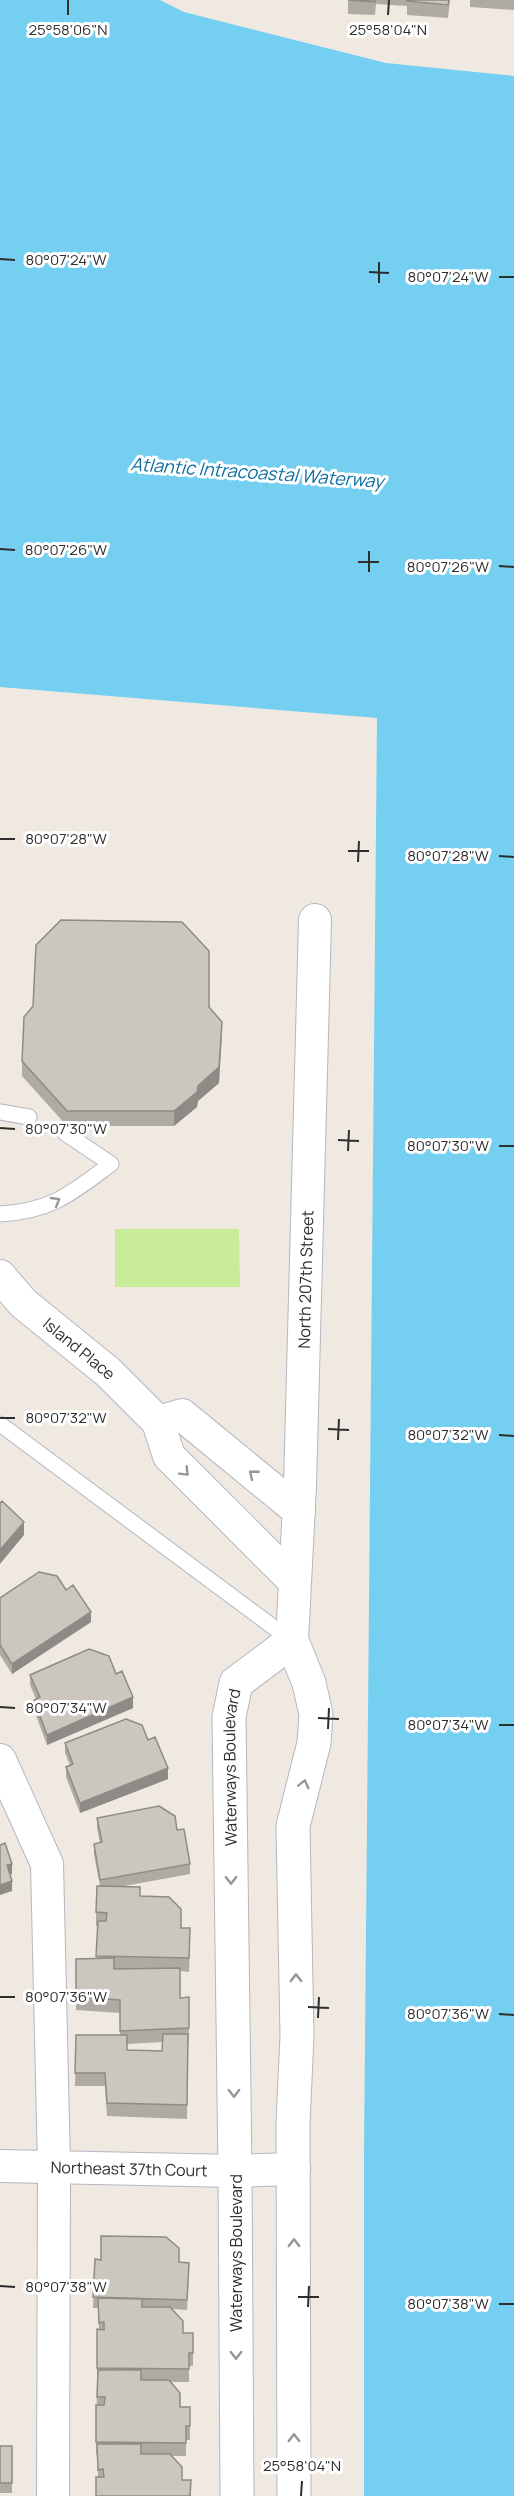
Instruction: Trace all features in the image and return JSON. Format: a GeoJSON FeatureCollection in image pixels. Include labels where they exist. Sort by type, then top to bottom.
{"type":"FeatureCollection","features":[{"type":"Feature","properties":{"kind":"street","name":"North 207th Street"},"geometry":{"type":"LineString","coordinates":[[292,1641],[299,1511],[315,920]]}},
{"type":"Feature","properties":{"kind":"street","name":"Island Place"},"geometry":{"type":"LineString","coordinates":[[0,1276],[23,1304],[108,1372],[158,1422],[169,1456],[294,1581]]}},
{"type":"Feature","properties":{"kind":"street"},"geometry":{"type":"LineString","coordinates":[[158,1422],[182,1415],[299,1511]]}},
{"type":"Feature","properties":{"kind":"street"},"geometry":{"type":"LineString","coordinates":[[292,1641],[309,1683],[316,1714],[314,1743],[294,1826],[297,2036],[294,2169],[294,2496]]}},
{"type":"Feature","properties":{"kind":"street","name":"Waterways Boulevard"},"geometry":{"type":"LineString","coordinates":[[237,2496],[229,1717],[236,1683],[292,1641]]}},
{"type":"Feature","properties":{"kind":"street"},"geometry":{"type":"LineString","coordinates":[[0,1760],[46,1864],[54,2166],[53,2496]]}},
{"type":"Feature","properties":{"kind":"street","name":"Northeast 37th Court"},"geometry":{"type":"LineString","coordinates":[[0,2166],[235,2171],[294,2169]]}},
{"type":"Feature","properties":{"kind":"lane"},"geometry":{"type":"LineString","coordinates":[[0,1112],[29,1117]]}},
{"type":"Feature","properties":{"kind":"lane"},"geometry":{"type":"LineString","coordinates":[[0,1214],[31,1212],[51,1205],[111,1164],[64,1133]]}},
{"type":"Feature","properties":{"kind":"lane"},"geometry":{"type":"LineString","coordinates":[[0,1424],[292,1641]]}},
{"type":"Feature","properties":{"kind":"green space"},"geometry":{"type":"Polygon","coordinates":[[[115,1229],[239,1229],[240,1287],[115,1287],[115,1229]]]}},
{"type":"Feature","properties":{"kind":"water","name":"Atlantic Intracoastal Waterway"},"geometry":{"type":"Polygon","coordinates":[[[0,0],[160,0],[184,12],[386,63],[514,76],[514,2496],[364,2496],[364,2154],[377,718],[0,687],[0,0]]]}},
{"type":"Feature","properties":{"kind":"building"},"geometry":{"type":"Polygon","coordinates":[[[348,0],[375,0],[375,2],[348,0]]]}},
{"type":"Feature","properties":{"kind":"building"},"geometry":{"type":"Polygon","coordinates":[[[408,0],[449,0],[448,5],[408,0]]]}},
{"type":"Feature","properties":{"kind":"building"},"geometry":{"type":"Polygon","coordinates":[[[61,920],[182,922],[209,951],[209,1007],[222,1022],[219,1067],[198,1086],[197,1092],[174,1111],[67,1111],[22,1061],[24,1017],[33,1006],[36,945],[61,920]]]}},
{"type":"Feature","properties":{"kind":"building"},"geometry":{"type":"Polygon","coordinates":[[[2,1501],[24,1522],[0,1550],[0,1503],[2,1501]]]}},
{"type":"Feature","properties":{"kind":"building"},"geometry":{"type":"Polygon","coordinates":[[[39,1572],[57,1576],[66,1590],[73,1585],[91,1612],[12,1664],[0,1645],[0,1598],[39,1572]]]}},
{"type":"Feature","properties":{"kind":"building"},"geometry":{"type":"Polygon","coordinates":[[[89,1649],[109,1656],[116,1674],[122,1671],[133,1697],[47,1735],[34,1700],[40,1697],[30,1675],[89,1649]]]}},
{"type":"Feature","properties":{"kind":"building"},"geometry":{"type":"Polygon","coordinates":[[[126,1719],[142,1725],[148,1740],[155,1737],[168,1768],[80,1803],[66,1767],[73,1764],[65,1743],[126,1719]]]}},
{"type":"Feature","properties":{"kind":"building"},"geometry":{"type":"Polygon","coordinates":[[[159,1806],[175,1816],[177,1830],[184,1829],[190,1864],[100,1880],[94,1844],[102,1842],[97,1818],[159,1806]]]}},
{"type":"Feature","properties":{"kind":"building"},"geometry":{"type":"Polygon","coordinates":[[[5,1843],[12,1864],[7,1865],[12,1881],[0,1885],[0,1845],[5,1843]]]}},
{"type":"Feature","properties":{"kind":"building"},"geometry":{"type":"Polygon","coordinates":[[[97,1886],[140,1887],[140,1896],[169,1897],[181,1909],[181,1928],[190,1928],[189,1958],[96,1956],[98,1921],[106,1921],[107,1913],[96,1912],[97,1886]]]}},
{"type":"Feature","properties":{"kind":"building"},"geometry":{"type":"Polygon","coordinates":[[[114,1958],[114,1969],[180,1968],[180,1998],[189,1997],[189,2028],[120,2031],[120,2000],[76,1997],[76,1959],[114,1958]]]}},
{"type":"Feature","properties":{"kind":"building"},"geometry":{"type":"Polygon","coordinates":[[[163,2034],[188,2034],[187,2105],[107,2103],[105,2073],[75,2073],[76,2035],[127,2035],[127,2050],[162,2051],[163,2034]]]}},
{"type":"Feature","properties":{"kind":"building"},"geometry":{"type":"Polygon","coordinates":[[[101,2236],[166,2237],[179,2248],[179,2262],[189,2263],[187,2300],[93,2297],[95,2259],[101,2260],[101,2236]]]}},
{"type":"Feature","properties":{"kind":"building"},"geometry":{"type":"Polygon","coordinates":[[[98,2298],[142,2299],[142,2307],[170,2307],[183,2321],[183,2333],[193,2333],[193,2353],[189,2353],[189,2369],[97,2368],[97,2329],[104,2330],[104,2322],[99,2323],[98,2298]]]}},
{"type":"Feature","properties":{"kind":"building"},"geometry":{"type":"Polygon","coordinates":[[[98,2370],[141,2370],[141,2380],[169,2380],[180,2393],[180,2407],[190,2407],[190,2426],[186,2426],[186,2443],[96,2442],[96,2405],[104,2405],[105,2397],[97,2397],[98,2370]]]}},
{"type":"Feature","properties":{"kind":"building"},"geometry":{"type":"Polygon","coordinates":[[[97,2444],[141,2444],[141,2454],[170,2454],[182,2467],[182,2480],[191,2480],[190,2496],[96,2496],[96,2477],[104,2477],[103,2469],[98,2470],[97,2444]]]}},
{"type":"Feature","properties":{"kind":"building"},"geometry":{"type":"Polygon","coordinates":[[[0,2446],[12,2446],[12,2483],[0,2483],[0,2446]]]}}]}
